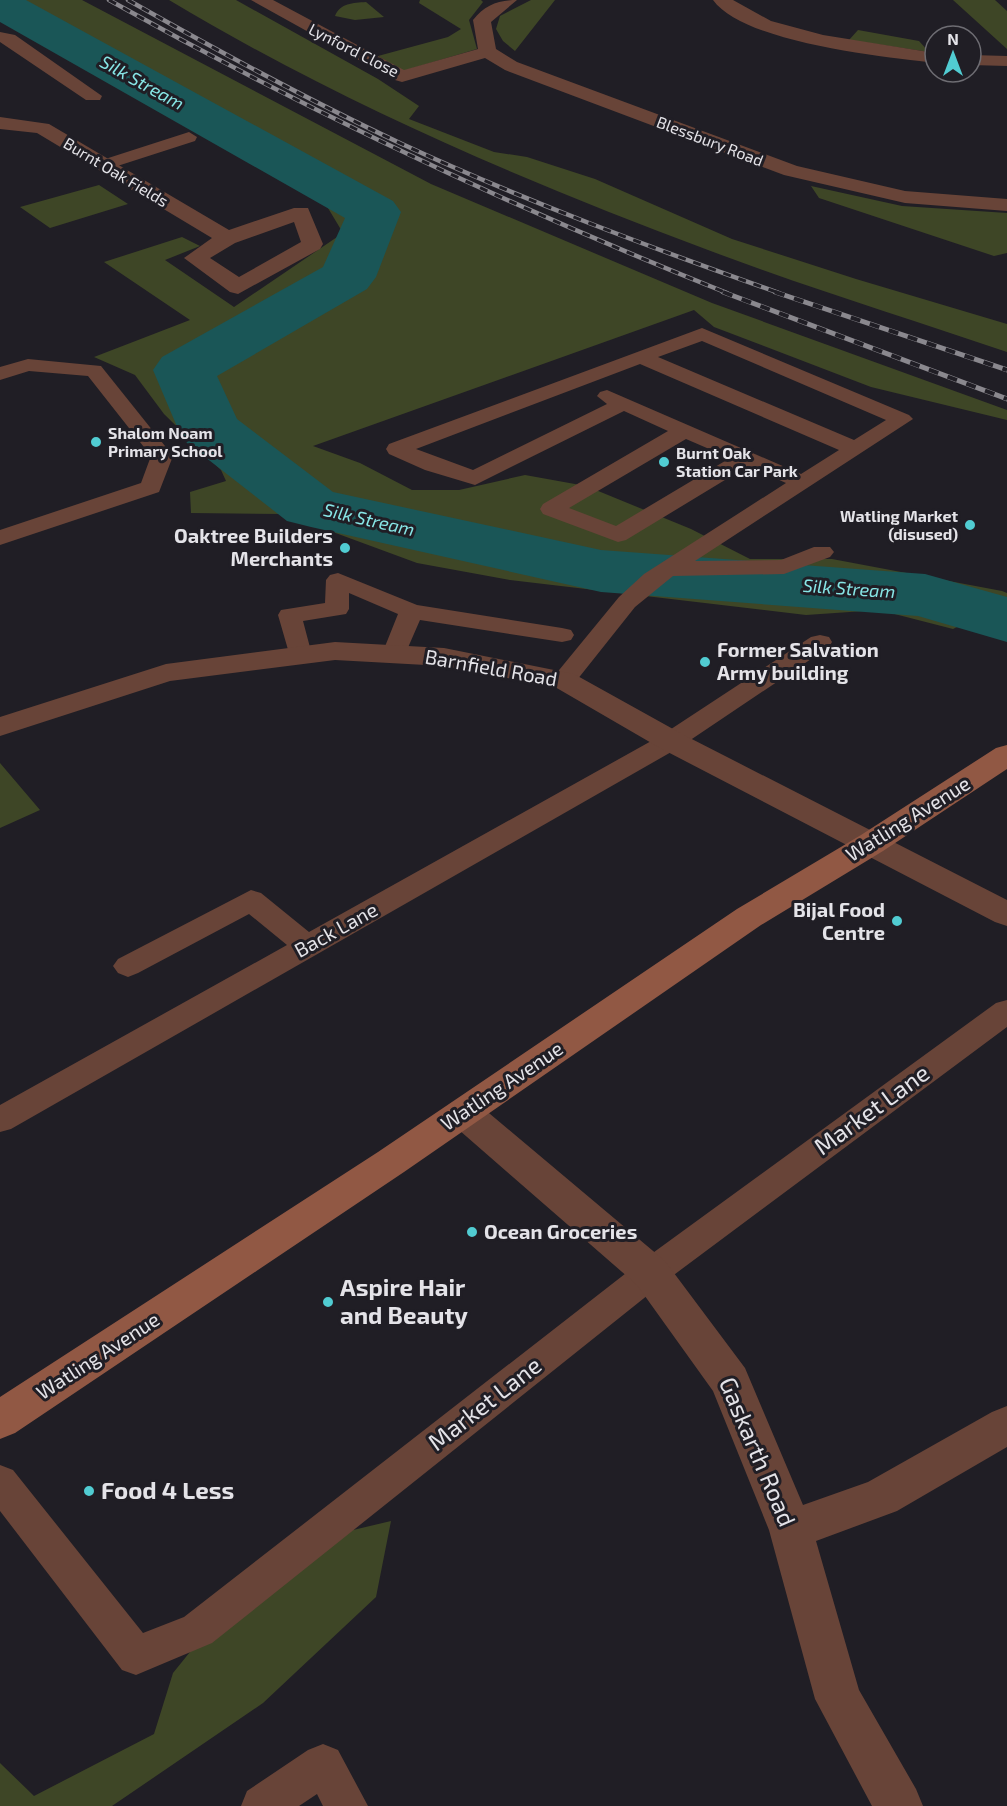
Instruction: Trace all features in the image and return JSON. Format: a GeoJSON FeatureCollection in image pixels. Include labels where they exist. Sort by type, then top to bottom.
{"type":"FeatureCollection","features":[{"type":"Feature","properties":{"kind":"street","name":"Lynford Close"},"geometry":{"type":"LineString","coordinates":[[260,0],[402,76],[487,52]]}},
{"type":"Feature","properties":{"kind":"street"},"geometry":{"type":"LineString","coordinates":[[487,52],[482,20],[508,0]]}},
{"type":"Feature","properties":{"kind":"street"},"geometry":{"type":"LineString","coordinates":[[722,0],[774,27],[848,46],[923,56]]}},
{"type":"Feature","properties":{"kind":"street"},"geometry":{"type":"LineString","coordinates":[[0,37],[9,39],[93,96]]}},
{"type":"Feature","properties":{"kind":"street","name":"Blessbury Road"},"geometry":{"type":"LineString","coordinates":[[487,52],[511,66],[791,171],[905,197],[1007,205]]}},
{"type":"Feature","properties":{"kind":"street"},"geometry":{"type":"LineString","coordinates":[[983,60],[1007,61]]}},
{"type":"Feature","properties":{"kind":"street","name":"Burnt Oak Fields"},"geometry":{"type":"LineString","coordinates":[[0,123],[42,128],[227,238]]}},
{"type":"Feature","properties":{"kind":"street"},"geometry":{"type":"LineString","coordinates":[[301,212],[312,243],[238,287],[195,258],[227,238],[301,212]]}},
{"type":"Feature","properties":{"kind":"street","name":"Barnfield Road"},"geometry":{"type":"LineString","coordinates":[[0,727],[166,674],[334,651],[444,657],[564,680],[671,741],[1007,914]]}},
{"type":"Feature","properties":{"kind":"street","name":"Watling Avenue"},"geometry":{"type":"LineString","coordinates":[[0,1420],[464,1113],[749,916],[872,843],[1007,755]]}},
{"type":"Feature","properties":{"kind":"street","name":"Gaskarth Road"},"geometry":{"type":"LineString","coordinates":[[464,1113],[651,1273],[730,1381],[791,1530],[838,1699],[899,1806]]}},
{"type":"Feature","properties":{"kind":"street"},"geometry":{"type":"LineString","coordinates":[[791,1530],[882,1497],[1007,1425]]}},
{"type":"Feature","properties":{"kind":"lane"},"geometry":{"type":"LineString","coordinates":[[105,165],[189,137]]}},
{"type":"Feature","properties":{"kind":"lane"},"geometry":{"type":"LineString","coordinates":[[564,680],[627,602],[659,574],[902,419],[702,334],[397,449],[433,465],[475,478],[623,404]]}},
{"type":"Feature","properties":{"kind":"lane"},"geometry":{"type":"LineString","coordinates":[[640,357],[854,448]]}},
{"type":"Feature","properties":{"kind":"lane"},"geometry":{"type":"LineString","coordinates":[[0,374],[28,365],[94,370],[162,456],[151,487],[0,538]]}},
{"type":"Feature","properties":{"kind":"lane"},"geometry":{"type":"LineString","coordinates":[[574,382],[801,482]]}},
{"type":"Feature","properties":{"kind":"lane"},"geometry":{"type":"LineString","coordinates":[[684,431],[551,508],[618,535],[746,458]]}},
{"type":"Feature","properties":{"kind":"lane"},"geometry":{"type":"LineString","coordinates":[[659,574],[783,567],[822,552]]}},
{"type":"Feature","properties":{"kind":"lane"},"geometry":{"type":"LineString","coordinates":[[300,655],[290,615],[337,609],[338,580],[411,611],[562,635]]}},
{"type":"Feature","properties":{"kind":"lane"},"geometry":{"type":"LineString","coordinates":[[394,654],[411,611]]}},
{"type":"Feature","properties":{"kind":"lane","name":"Back Lane"},"geometry":{"type":"LineString","coordinates":[[0,1119],[671,741],[820,642]]}},
{"type":"Feature","properties":{"kind":"lane"},"geometry":{"type":"LineString","coordinates":[[128,966],[251,900],[308,946]]}},
{"type":"Feature","properties":{"kind":"lane","name":"Market Lane"},"geometry":{"type":"LineString","coordinates":[[0,1482],[136,1656],[198,1630],[651,1273],[1007,1011]]}},
{"type":"Feature","properties":{"kind":"lane"},"geometry":{"type":"LineString","coordinates":[[262,1806],[323,1765],[347,1806]]}},
{"type":"Feature","properties":{"kind":"green space"},"geometry":{"type":"Polygon","coordinates":[[[0,0],[82,0],[431,184],[712,303],[1007,410],[1007,420],[871,387],[714,327],[694,310],[313,446],[360,463],[412,490],[459,490],[525,475],[586,486],[691,529],[750,559],[832,559],[1002,591],[1007,593],[1007,602],[953,629],[879,610],[806,615],[510,580],[417,563],[284,514],[191,513],[190,492],[226,481],[221,470],[164,414],[135,375],[94,357],[190,320],[104,262],[182,237],[200,246],[165,260],[234,307],[343,233],[325,203],[0,13],[0,0]]]}},
{"type":"Feature","properties":{"kind":"green space"},"geometry":{"type":"Polygon","coordinates":[[[169,0],[236,0],[378,79],[419,106],[409,119],[494,152],[527,157],[595,179],[732,239],[1007,324],[1007,352],[745,264],[570,196],[365,106],[233,37],[169,0]]]}},
{"type":"Feature","properties":{"kind":"green space"},"geometry":{"type":"Polygon","coordinates":[[[420,0],[481,0],[483,2],[469,20],[477,49],[403,71],[378,56],[448,37],[461,29],[419,3],[420,0]]]}},
{"type":"Feature","properties":{"kind":"green space"},"geometry":{"type":"Polygon","coordinates":[[[531,0],[555,0],[515,51],[503,41],[496,29],[500,16],[531,0]]]}},
{"type":"Feature","properties":{"kind":"green space"},"geometry":{"type":"Polygon","coordinates":[[[953,0],[995,0],[1007,11],[1007,49],[983,27],[983,24],[979,24],[953,0]]]}},
{"type":"Feature","properties":{"kind":"green space"},"geometry":{"type":"Polygon","coordinates":[[[366,2],[384,17],[355,20],[335,16],[344,6],[366,2]]]}},
{"type":"Feature","properties":{"kind":"green space"},"geometry":{"type":"Polygon","coordinates":[[[858,30],[919,41],[923,45],[923,51],[849,40],[858,30]]]}},
{"type":"Feature","properties":{"kind":"green space"},"geometry":{"type":"Polygon","coordinates":[[[99,185],[128,204],[50,228],[20,207],[99,185]]]}},
{"type":"Feature","properties":{"kind":"green space"},"geometry":{"type":"Polygon","coordinates":[[[811,186],[902,206],[1007,213],[1007,253],[994,256],[819,198],[811,186]]]}},
{"type":"Feature","properties":{"kind":"green space"},"geometry":{"type":"Polygon","coordinates":[[[0,763],[40,810],[0,828],[0,763]]]}},
{"type":"Feature","properties":{"kind":"green space"},"geometry":{"type":"Polygon","coordinates":[[[391,1521],[376,1597],[263,1703],[112,1806],[0,1806],[0,1763],[34,1796],[154,1734],[173,1673],[273,1549],[391,1521]]]}},
{"type":"Feature","properties":{"kind":"waterway","name":"Silk Stream"},"geometry":{"type":"LineString","coordinates":[[0,4],[374,212],[347,277],[184,370],[210,429],[311,507],[601,571],[925,595],[1007,620]]}},
{"type":"Feature","properties":{"kind":"railway"},"geometry":{"type":"LineString","coordinates":[[109,0],[260,81],[413,157],[647,261],[727,293]]}},
{"type":"Feature","properties":{"kind":"railway"},"geometry":{"type":"LineString","coordinates":[[128,0],[298,93],[448,165],[589,223],[779,293]]}},
{"type":"Feature","properties":{"kind":"railway"},"geometry":{"type":"LineString","coordinates":[[723,292],[1007,399]]}},
{"type":"Feature","properties":{"kind":"railway"},"geometry":{"type":"LineString","coordinates":[[775,292],[1007,370]]}},
{"type":"Feature","properties":{"kind":"place","name":"Shalom Noam Primary School"},"geometry":{"type":"Point","coordinates":[96,442]}},
{"type":"Feature","properties":{"kind":"place","name":"Burnt Oak Station Car Park"},"geometry":{"type":"Point","coordinates":[664,462]}},
{"type":"Feature","properties":{"kind":"place","name":"Watling Market (disused)"},"geometry":{"type":"Point","coordinates":[970,525]}},
{"type":"Feature","properties":{"kind":"place","name":"Oaktree Builders Merchants"},"geometry":{"type":"Point","coordinates":[345,548]}},
{"type":"Feature","properties":{"kind":"place","name":"Former Salvation Army building"},"geometry":{"type":"Point","coordinates":[705,662]}},
{"type":"Feature","properties":{"kind":"place","name":"Bijal Food Centre"},"geometry":{"type":"Point","coordinates":[897,921]}},
{"type":"Feature","properties":{"kind":"place","name":"Ocean Groceries"},"geometry":{"type":"Point","coordinates":[472,1232]}},
{"type":"Feature","properties":{"kind":"place","name":"Aspire Hair and Beauty"},"geometry":{"type":"Point","coordinates":[328,1302]}},
{"type":"Feature","properties":{"kind":"place","name":"Food 4 Less"},"geometry":{"type":"Point","coordinates":[89,1491]}}]}
